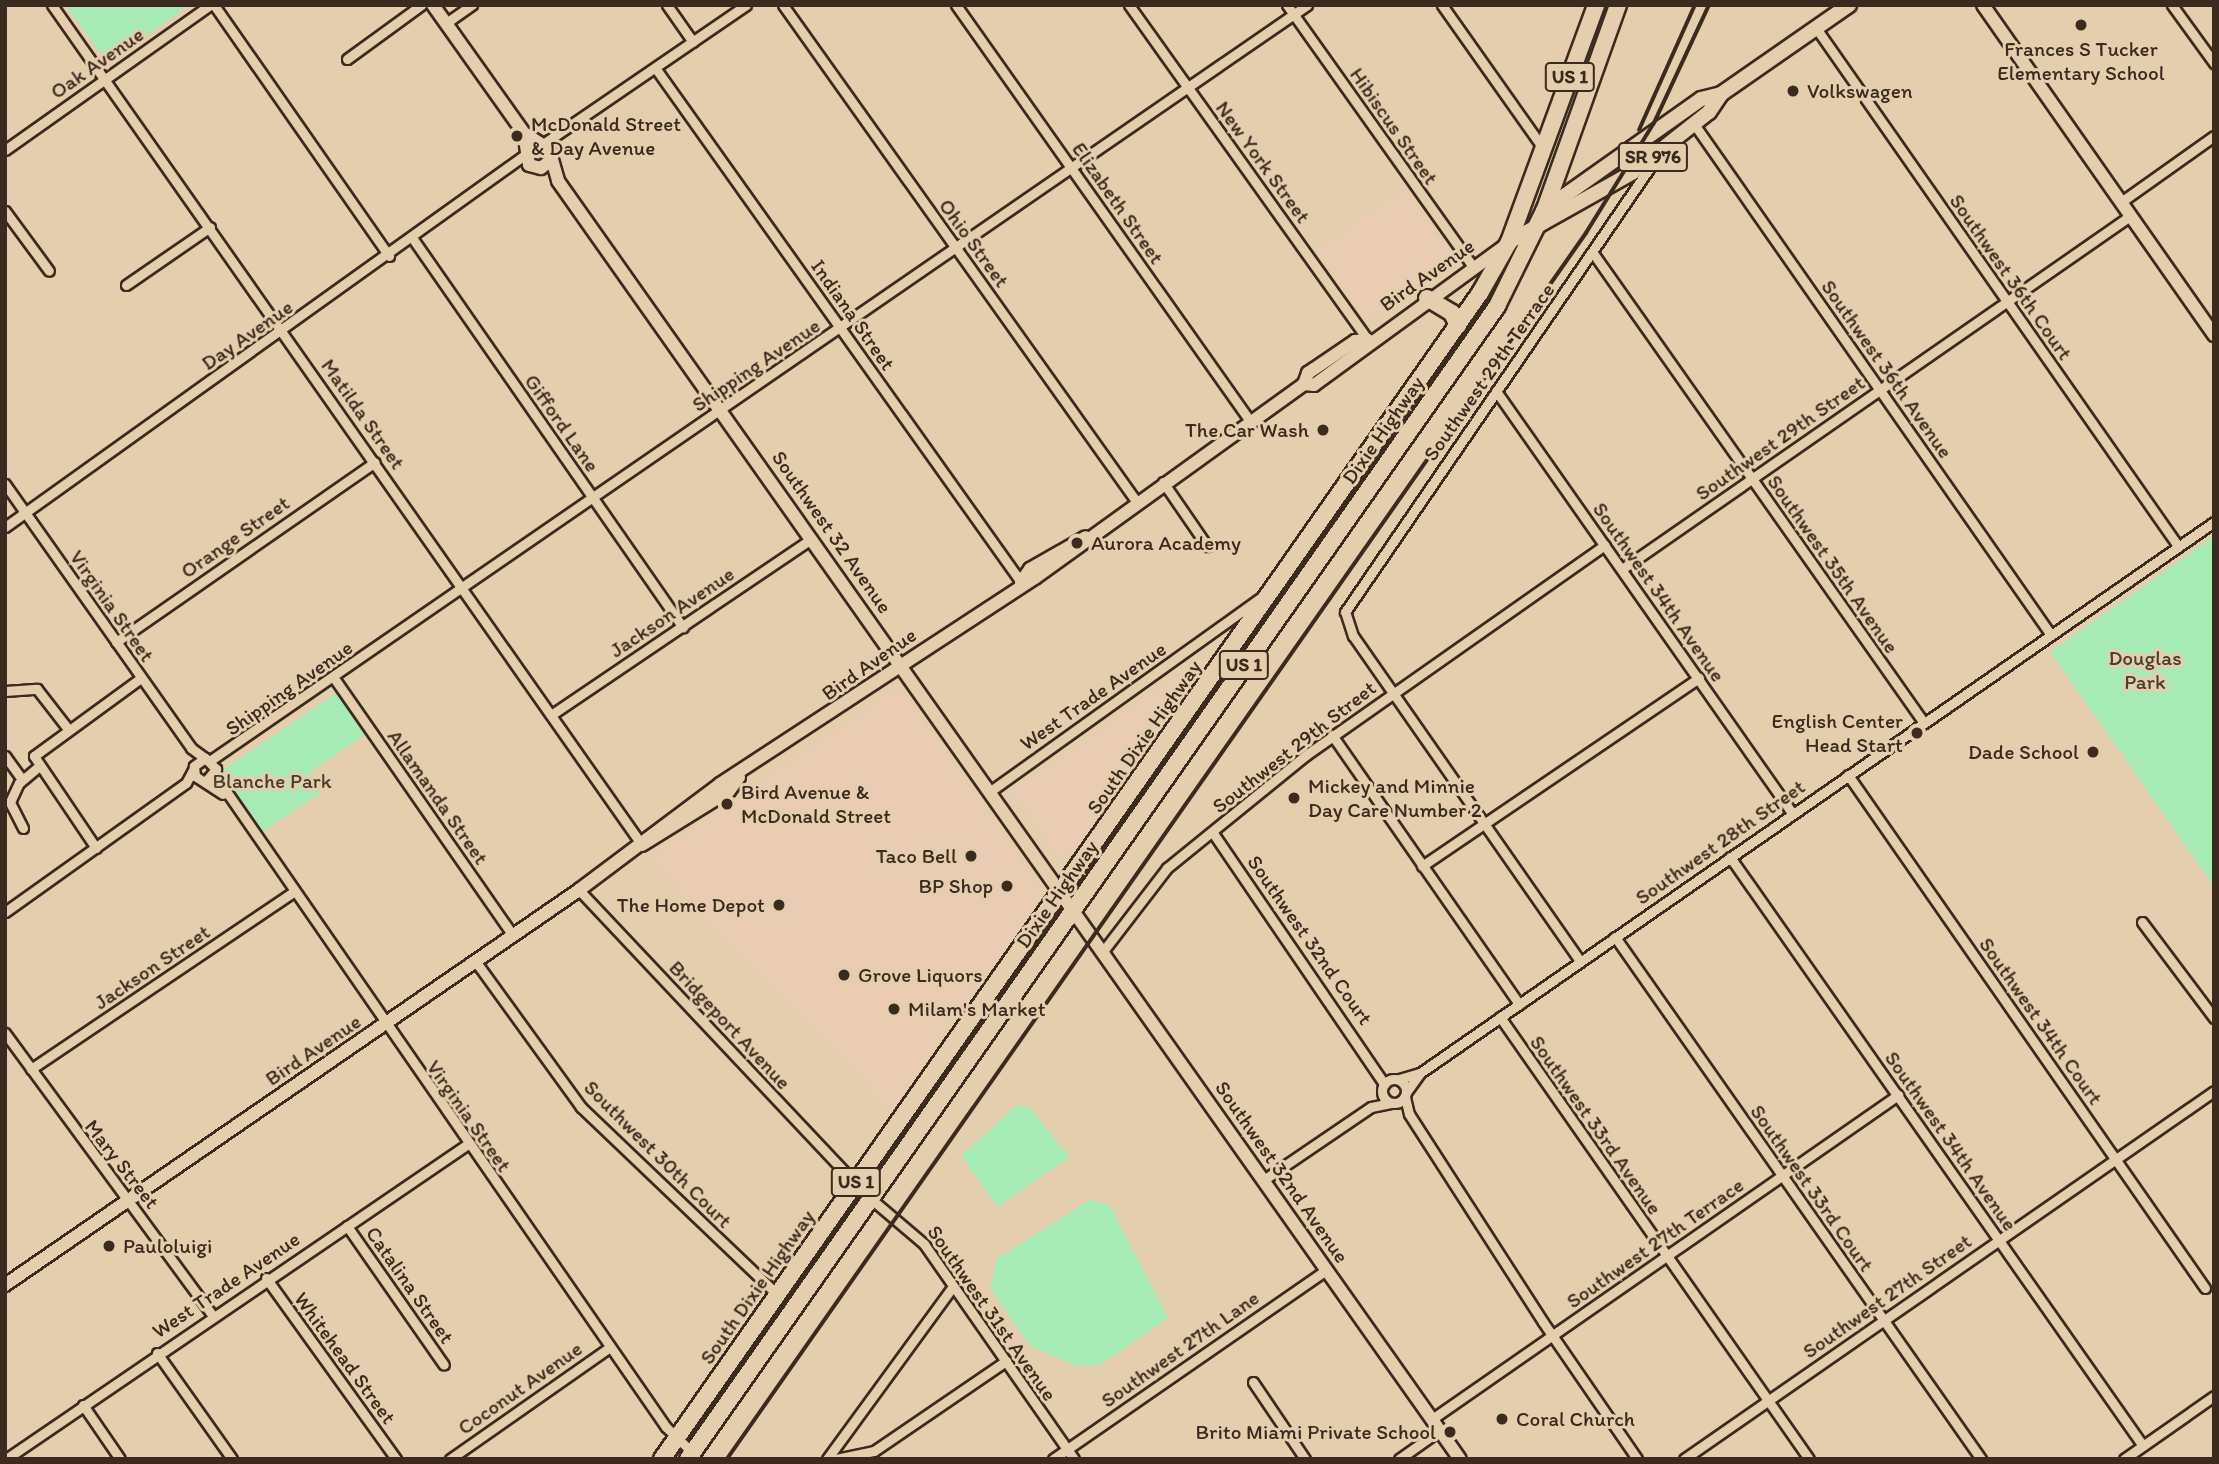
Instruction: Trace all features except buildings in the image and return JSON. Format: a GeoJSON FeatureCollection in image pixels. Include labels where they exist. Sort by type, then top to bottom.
{"type":"FeatureCollection","features":[{"type":"Feature","properties":{"kind":"highway","name":"South Dixie Highway"},"geometry":{"type":"LineString","coordinates":[[662,1459],[1458,326],[1509,242],[1596,5]]}},
{"type":"Feature","properties":{"kind":"highway","name":"US 1"},"geometry":{"type":"LineString","coordinates":[[1545,209],[1616,12]]}},
{"type":"Feature","properties":{"kind":"highway","name":"Dixie Highway"},"geometry":{"type":"LineString","coordinates":[[690,1455],[1497,306],[1545,209]]}},
{"type":"Feature","properties":{"kind":"highway"},"geometry":{"type":"LineString","coordinates":[[1427,298],[1447,309],[1458,326]]}},
{"type":"Feature","properties":{"kind":"main road","name":"SR 976"},"geometry":{"type":"LineString","coordinates":[[1536,231],[1662,149],[1694,124],[1721,94],[1849,5]]}},
{"type":"Feature","properties":{"kind":"main road","name":"SR 976"},"geometry":{"type":"LineString","coordinates":[[1509,242],[1545,209],[1701,99],[1721,94]]}},
{"type":"Feature","properties":{"kind":"main road"},"geometry":{"type":"LineString","coordinates":[[1509,242],[1536,231]]}},
{"type":"Feature","properties":{"kind":"street","name":"Matilda Street"},"geometry":{"type":"LineString","coordinates":[[52,5],[284,331],[642,845]]}},
{"type":"Feature","properties":{"kind":"street","name":"Oak Avenue"},"geometry":{"type":"LineString","coordinates":[[5,150],[212,5]]}},
{"type":"Feature","properties":{"kind":"street"},"geometry":{"type":"LineString","coordinates":[[212,5],[389,256]]}},
{"type":"Feature","properties":{"kind":"street"},"geometry":{"type":"LineString","coordinates":[[347,59],[421,5]]}},
{"type":"Feature","properties":{"kind":"street","name":"Southwest 32 Avenue"},"geometry":{"type":"LineString","coordinates":[[433,5],[1074,906]]}},
{"type":"Feature","properties":{"kind":"street"},"geometry":{"type":"LineString","coordinates":[[446,23],[472,5]]}},
{"type":"Feature","properties":{"kind":"street"},"geometry":{"type":"LineString","coordinates":[[667,5],[693,42]]}},
{"type":"Feature","properties":{"kind":"street","name":"Day Avenue"},"geometry":{"type":"LineString","coordinates":[[5,527],[509,172],[539,155],[560,137],[746,5]]}},
{"type":"Feature","properties":{"kind":"street","name":"Ohio Street"},"geometry":{"type":"LineString","coordinates":[[783,5],[1136,501]]}},
{"type":"Feature","properties":{"kind":"street","name":"Elizabeth Street"},"geometry":{"type":"LineString","coordinates":[[956,5],[1250,421]]}},
{"type":"Feature","properties":{"kind":"street","name":"New York Street"},"geometry":{"type":"LineString","coordinates":[[1129,5],[1368,340]]}},
{"type":"Feature","properties":{"kind":"street","name":"Hibiscus Street"},"geometry":{"type":"LineString","coordinates":[[1287,5],[1473,267]]}},
{"type":"Feature","properties":{"kind":"street","name":"Shipping Avenue"},"geometry":{"type":"LineString","coordinates":[[194,768],[208,759],[224,755],[593,498],[957,250],[1307,5]]}},
{"type":"Feature","properties":{"kind":"street"},"geometry":{"type":"LineString","coordinates":[[1442,5],[1544,149]]}},
{"type":"Feature","properties":{"kind":"street"},"geometry":{"type":"LineString","coordinates":[[1602,5],[1616,12]]}},
{"type":"Feature","properties":{"kind":"street"},"geometry":{"type":"LineString","coordinates":[[1983,5],[2214,335]]}},
{"type":"Feature","properties":{"kind":"street"},"geometry":{"type":"LineString","coordinates":[[2172,5],[2214,63]]}},
{"type":"Feature","properties":{"kind":"street","name":"Southwest 36th Court"},"geometry":{"type":"LineString","coordinates":[[1816,28],[2178,546]]}},
{"type":"Feature","properties":{"kind":"street","name":"Indiana Street"},"geometry":{"type":"LineString","coordinates":[[656,69],[1021,582]]}},
{"type":"Feature","properties":{"kind":"street","name":"Southwest 36th Avenue"},"geometry":{"type":"LineString","coordinates":[[1694,124],[2051,635]]}},
{"type":"Feature","properties":{"kind":"street"},"geometry":{"type":"LineString","coordinates":[[2121,202],[2214,136]]}},
{"type":"Feature","properties":{"kind":"street","name":"Southwest 29th Terrace"},"geometry":{"type":"LineString","coordinates":[[1392,691],[1345,615],[1662,149]]}},
{"type":"Feature","properties":{"kind":"street"},"geometry":{"type":"LineString","coordinates":[[5,211],[48,271]]}},
{"type":"Feature","properties":{"kind":"street","name":"Southwest 29th Street"},"geometry":{"type":"LineString","coordinates":[[1622,569],[2130,216]]}},
{"type":"Feature","properties":{"kind":"street"},"geometry":{"type":"LineString","coordinates":[[127,285],[210,228]]}},
{"type":"Feature","properties":{"kind":"street","name":"Gifford Lane"},"geometry":{"type":"LineString","coordinates":[[413,239],[682,627]]}},
{"type":"Feature","properties":{"kind":"street","name":"Bird Avenue"},"geometry":{"type":"LineString","coordinates":[[5,1286],[642,845],[729,791],[739,777],[1250,421],[1304,384],[1324,378],[1368,340],[1509,242]]}},
{"type":"Feature","properties":{"kind":"street","name":"Southwest 35th Avenue"},"geometry":{"type":"LineString","coordinates":[[1593,253],[1924,723]]}},
{"type":"Feature","properties":{"kind":"street","name":"Southwest 34th Avenue"},"geometry":{"type":"LineString","coordinates":[[1496,391],[1792,813]]}},
{"type":"Feature","properties":{"kind":"street","name":"Orange Street"},"geometry":{"type":"LineString","coordinates":[[116,642],[375,462]]}},
{"type":"Feature","properties":{"kind":"street"},"geometry":{"type":"LineString","coordinates":[[1163,482],[1207,546]]}},
{"type":"Feature","properties":{"kind":"street","name":"Virginia Street"},"geometry":{"type":"LineString","coordinates":[[5,484],[191,748],[208,759],[216,772],[223,794],[610,1347],[690,1455]]}},
{"type":"Feature","properties":{"kind":"street","name":"Southwest 28th Street"},"geometry":{"type":"LineString","coordinates":[[1265,1179],[1371,1107],[1383,1088],[1396,1079],[1420,1073],[2214,522]]}},
{"type":"Feature","properties":{"kind":"street","name":"Jackson Avenue"},"geometry":{"type":"LineString","coordinates":[[551,715],[812,538]]}},
{"type":"Feature","properties":{"kind":"street","name":"Southwest 29th Street"},"geometry":{"type":"LineString","coordinates":[[1213,833],[1392,691],[1605,545]]}},
{"type":"Feature","properties":{"kind":"street","name":"West Trade Avenue"},"geometry":{"type":"LineString","coordinates":[[992,790],[1271,591]]}},
{"type":"Feature","properties":{"kind":"street"},"geometry":{"type":"LineString","coordinates":[[1215,632],[1236,642]]}},
{"type":"Feature","properties":{"kind":"street"},"geometry":{"type":"LineString","coordinates":[[96,848],[39,766],[36,753],[141,678]]}},
{"type":"Feature","properties":{"kind":"street","name":"Allamanda Street"},"geometry":{"type":"LineString","coordinates":[[334,678],[513,936]]}},
{"type":"Feature","properties":{"kind":"street"},"geometry":{"type":"LineString","coordinates":[[1422,866],[1486,826],[1699,678]]}},
{"type":"Feature","properties":{"kind":"street"},"geometry":{"type":"LineString","coordinates":[[5,691],[37,689],[68,729]]}},
{"type":"Feature","properties":{"kind":"street"},"geometry":{"type":"LineString","coordinates":[[1392,691],[1580,961]]}},
{"type":"Feature","properties":{"kind":"street"},"geometry":{"type":"LineString","coordinates":[[1332,736],[1519,1004]]}},
{"type":"Feature","properties":{"kind":"street","name":"Virginia Street"},"geometry":{"type":"LineString","coordinates":[[191,748],[194,768]]}},
{"type":"Feature","properties":{"kind":"street","name":"Shipping Avenue"},"geometry":{"type":"LineString","coordinates":[[216,772],[224,755]]}},
{"type":"Feature","properties":{"kind":"street"},"geometry":{"type":"LineString","coordinates":[[5,756],[22,779]]}},
{"type":"Feature","properties":{"kind":"street"},"geometry":{"type":"LineString","coordinates":[[23,828],[10,802],[22,779],[39,766]]}},
{"type":"Feature","properties":{"kind":"street"},"geometry":{"type":"LineString","coordinates":[[5,912],[186,783],[194,768],[203,781]]}},
{"type":"Feature","properties":{"kind":"street"},"geometry":{"type":"LineString","coordinates":[[186,783],[203,781],[216,772]]}},
{"type":"Feature","properties":{"kind":"street","name":"Southwest 34th Court"},"geometry":{"type":"LineString","coordinates":[[1848,775],[2205,1288]]}},
{"type":"Feature","properties":{"kind":"street","name":"Virginia Street"},"geometry":{"type":"LineString","coordinates":[[203,781],[223,794]]}},
{"type":"Feature","properties":{"kind":"street"},"geometry":{"type":"LineString","coordinates":[[1104,950],[1158,876],[1213,833]]}},
{"type":"Feature","properties":{"kind":"street","name":"Southwest 32nd Court"},"geometry":{"type":"LineString","coordinates":[[1213,833],[1377,1067],[1383,1088]]}},
{"type":"Feature","properties":{"kind":"street","name":"Southwest 34th Avenue"},"geometry":{"type":"LineString","coordinates":[[1730,857],[2143,1446]]}},
{"type":"Feature","properties":{"kind":"street","name":"Bridgeport Avenue"},"geometry":{"type":"LineString","coordinates":[[579,890],[855,1183]]}},
{"type":"Feature","properties":{"kind":"street","name":"Jackson Street"},"geometry":{"type":"LineString","coordinates":[[31,1069],[292,893]]}},
{"type":"Feature","properties":{"kind":"street","name":"Southwest 32nd Avenue"},"geometry":{"type":"LineString","coordinates":[[1074,906],[1460,1459]]}},
{"type":"Feature","properties":{"kind":"street"},"geometry":{"type":"LineString","coordinates":[[2141,922],[2214,1018]]}},
{"type":"Feature","properties":{"kind":"street","name":"Southwest 33rd Court"},"geometry":{"type":"LineString","coordinates":[[1615,937],[1981,1459]]}},
{"type":"Feature","properties":{"kind":"street","name":"Southwest 30th Court"},"geometry":{"type":"LineString","coordinates":[[476,962],[581,1107],[778,1294]]}},
{"type":"Feature","properties":{"kind":"street","name":"Southwest 33rd Avenue"},"geometry":{"type":"LineString","coordinates":[[1500,1017],[1809,1459]]}},
{"type":"Feature","properties":{"kind":"street","name":"Mary Street"},"geometry":{"type":"LineString","coordinates":[[5,1033],[212,1315]]}},
{"type":"Feature","properties":{"kind":"street","name":"Southwest 32nd Court"},"geometry":{"type":"LineString","coordinates":[[1377,1067],[1396,1079]]}},
{"type":"Feature","properties":{"kind":"street","name":"Southwest 28th Street"},"geometry":{"type":"LineString","coordinates":[[1371,1107],[1393,1103],[1406,1094],[1420,1073]]}},
{"type":"Feature","properties":{"kind":"street"},"geometry":{"type":"LineString","coordinates":[[1396,1079],[1406,1094],[1409,1114]]}},
{"type":"Feature","properties":{"kind":"street"},"geometry":{"type":"LineString","coordinates":[[1383,1088],[1393,1103],[1409,1114],[1552,1336],[1637,1459]]}},
{"type":"Feature","properties":{"kind":"street","name":"Southwest 27th Street"},"geometry":{"type":"LineString","coordinates":[[1684,1459],[2214,1091]]}},
{"type":"Feature","properties":{"kind":"street","name":"Southwest 27th Terrace"},"geometry":{"type":"LineString","coordinates":[[1432,1419],[1898,1095]]}},
{"type":"Feature","properties":{"kind":"street","name":"West Trade Avenue"},"geometry":{"type":"LineString","coordinates":[[6,1459],[266,1278],[468,1144]]}},
{"type":"Feature","properties":{"kind":"street","name":"Southwest 31st Avenue"},"geometry":{"type":"LineString","coordinates":[[870,1198],[913,1231],[1074,1459]]}},
{"type":"Feature","properties":{"kind":"street","name":"Catalina Street"},"geometry":{"type":"LineString","coordinates":[[347,1226],[444,1364]]}},
{"type":"Feature","properties":{"kind":"street","name":"Southwest 27th Lane"},"geometry":{"type":"LineString","coordinates":[[1053,1459],[1327,1269]]}},
{"type":"Feature","properties":{"kind":"street","name":"Whitehead Street"},"geometry":{"type":"LineString","coordinates":[[266,1278],[396,1459]]}},
{"type":"Feature","properties":{"kind":"street"},"geometry":{"type":"LineString","coordinates":[[827,1459],[953,1286]]}},
{"type":"Feature","properties":{"kind":"street","name":"Coconut Avenue"},"geometry":{"type":"LineString","coordinates":[[450,1459],[610,1347]]}},
{"type":"Feature","properties":{"kind":"street"},"geometry":{"type":"LineString","coordinates":[[157,1353],[232,1459]]}},
{"type":"Feature","properties":{"kind":"street"},"geometry":{"type":"LineString","coordinates":[[836,1459],[874,1451],[1006,1361]]}},
{"type":"Feature","properties":{"kind":"street"},"geometry":{"type":"LineString","coordinates":[[1253,1382],[1306,1459]]}},
{"type":"Feature","properties":{"kind":"street"},"geometry":{"type":"LineString","coordinates":[[2124,1459],[2214,1396]]}},
{"type":"Feature","properties":{"kind":"street"},"geometry":{"type":"LineString","coordinates":[[83,1405],[120,1459]]}},
{"type":"Feature","properties":{"kind":"street"},"geometry":{"type":"LineString","coordinates":[[1399,1459],[1440,1430]]}},
{"type":"Feature","properties":{"kind":"shaded area"},"geometry":{"type":"Polygon","coordinates":[[[1405,191],[1452,261],[1365,319],[1318,250],[1405,191]]]}},
{"type":"Feature","properties":{"kind":"shaded area"},"geometry":{"type":"Polygon","coordinates":[[[1209,656],[1076,852],[1056,853],[1015,790],[1209,656]]]}},
{"type":"Feature","properties":{"kind":"shaded area"},"geometry":{"type":"Polygon","coordinates":[[[896,691],[905,695],[1043,893],[1001,960],[984,972],[955,1013],[894,1112],[651,859],[896,691]]]}},
{"type":"Feature","properties":{"kind":"green space"},"geometry":{"type":"Polygon","coordinates":[[[65,5],[189,5],[113,59],[102,56],[65,5]]]}},
{"type":"Feature","properties":{"kind":"green space","name":"Douglas Park"},"geometry":{"type":"Polygon","coordinates":[[[2214,536],[2214,887],[2050,652],[2214,536]]]}},
{"type":"Feature","properties":{"kind":"green space","name":"Blanche Park"},"geometry":{"type":"Polygon","coordinates":[[[336,693],[364,735],[309,773],[321,792],[259,834],[218,773],[336,693]]]}},
{"type":"Feature","properties":{"kind":"green space"},"geometry":{"type":"Polygon","coordinates":[[[1016,1105],[1029,1107],[1069,1157],[997,1207],[961,1156],[1016,1105]]]}},
{"type":"Feature","properties":{"kind":"green space"},"geometry":{"type":"Polygon","coordinates":[[[1089,1200],[1109,1205],[1168,1318],[1100,1365],[1076,1366],[1030,1346],[990,1289],[996,1259],[1089,1200]]]}},
{"type":"Feature","properties":{"kind":"railway"},"geometry":{"type":"LineString","coordinates":[[1639,130],[1695,5]]}},
{"type":"Feature","properties":{"kind":"railway"},"geometry":{"type":"LineString","coordinates":[[727,1459],[1586,233],[1654,123],[1709,5]]}},
{"type":"Feature","properties":{"kind":"place","name":"Frances S Tucker Elementary School"},"geometry":{"type":"Point","coordinates":[2081,25]}},
{"type":"Feature","properties":{"kind":"place","name":"Volkswagen"},"geometry":{"type":"Point","coordinates":[1793,91]}},
{"type":"Feature","properties":{"kind":"place","name":"McDonald Street & Day Avenue"},"geometry":{"type":"Point","coordinates":[517,136]}},
{"type":"Feature","properties":{"kind":"place","name":"The Car Wash"},"geometry":{"type":"Point","coordinates":[1323,430]}},
{"type":"Feature","properties":{"kind":"place","name":"Aurora Academy"},"geometry":{"type":"Point","coordinates":[1077,543]}},
{"type":"Feature","properties":{"kind":"place","name":"English Center Head Start"},"geometry":{"type":"Point","coordinates":[1917,733]}},
{"type":"Feature","properties":{"kind":"place","name":"Dade School"},"geometry":{"type":"Point","coordinates":[2093,752]}},
{"type":"Feature","properties":{"kind":"place","name":"Mickey and Minnie Day Care Number 2"},"geometry":{"type":"Point","coordinates":[1294,798]}},
{"type":"Feature","properties":{"kind":"place","name":"Bird Avenue & McDonald Street"},"geometry":{"type":"Point","coordinates":[727,804]}},
{"type":"Feature","properties":{"kind":"place","name":"Taco Bell"},"geometry":{"type":"Point","coordinates":[971,856]}},
{"type":"Feature","properties":{"kind":"place","name":"BP Shop"},"geometry":{"type":"Point","coordinates":[1007,886]}},
{"type":"Feature","properties":{"kind":"place","name":"The Home Depot"},"geometry":{"type":"Point","coordinates":[779,905]}},
{"type":"Feature","properties":{"kind":"place","name":"Grove Liquors"},"geometry":{"type":"Point","coordinates":[844,975]}},
{"type":"Feature","properties":{"kind":"place","name":"Milam's Market"},"geometry":{"type":"Point","coordinates":[894,1009]}},
{"type":"Feature","properties":{"kind":"place","name":"Pauloluigi"},"geometry":{"type":"Point","coordinates":[109,1246]}},
{"type":"Feature","properties":{"kind":"place","name":"Coral Church"},"geometry":{"type":"Point","coordinates":[1502,1419]}},
{"type":"Feature","properties":{"kind":"place","name":"Brito Miami Private School"},"geometry":{"type":"Point","coordinates":[1450,1432]}}]}
